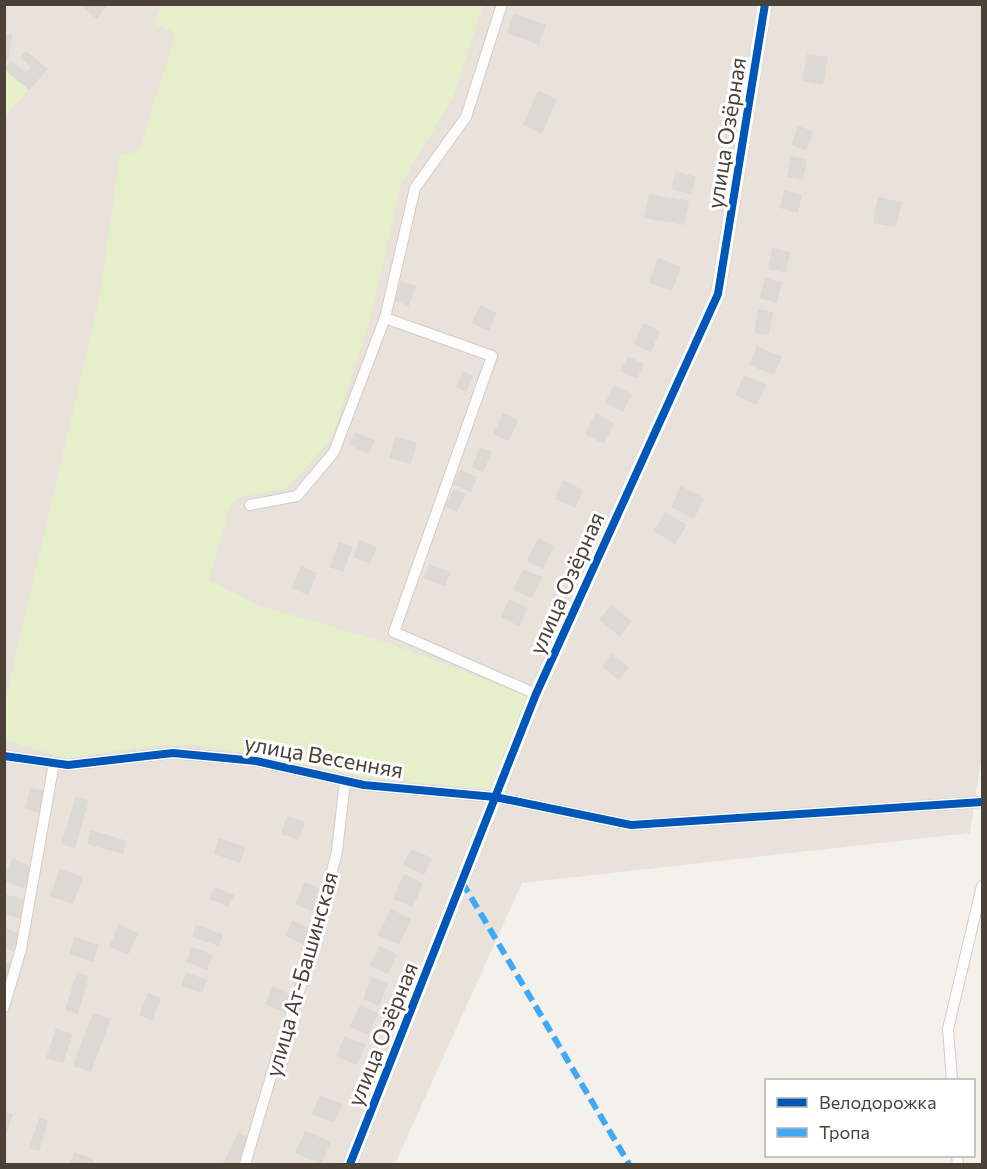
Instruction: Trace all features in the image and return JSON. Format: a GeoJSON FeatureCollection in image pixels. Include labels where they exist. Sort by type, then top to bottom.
{"type":"FeatureCollection","features":[{"type":"Feature","properties":{"kind":"street"},"geometry":{"type":"LineString","coordinates":[[250,505],[297,496],[334,452],[385,318],[415,188],[466,117],[502,4]]}},
{"type":"Feature","properties":{"kind":"street","name":"улица Озёрная"},"geometry":{"type":"LineString","coordinates":[[350,1164],[536,694],[718,294],[765,4]]}},
{"type":"Feature","properties":{"kind":"street"},"geometry":{"type":"LineString","coordinates":[[385,318],[492,356],[394,632],[536,694]]}},
{"type":"Feature","properties":{"kind":"street","name":"улица Весенняя"},"geometry":{"type":"LineString","coordinates":[[4,756],[68,765],[173,753],[256,761],[364,785],[495,798],[631,825],[982,802]]}},
{"type":"Feature","properties":{"kind":"street"},"geometry":{"type":"LineString","coordinates":[[4,1007],[21,949],[54,763]]}},
{"type":"Feature","properties":{"kind":"street","name":"улица Ат-Башинская"},"geometry":{"type":"LineString","coordinates":[[245,1164],[275,1062],[309,962],[337,851],[345,781]]}},
{"type":"Feature","properties":{"kind":"street"},"geometry":{"type":"LineString","coordinates":[[952,1079],[948,1029],[982,886]]}},
{"type":"Feature","properties":{"kind":"shaded area"},"geometry":{"type":"Polygon","coordinates":[[[5,5],[982,5],[982,755],[970,833],[522,883],[395,1164],[5,1164],[5,5]]]}},
{"type":"Feature","properties":{"kind":"green space"},"geometry":{"type":"Polygon","coordinates":[[[161,5],[483,5],[453,97],[401,184],[369,323],[331,440],[287,488],[239,498],[230,506],[209,580],[260,606],[395,645],[527,696],[491,789],[368,778],[290,761],[198,745],[160,745],[67,758],[5,740],[5,701],[99,301],[120,156],[139,151],[176,33],[155,24],[161,5]]]}},
{"type":"Feature","properties":{"kind":"green space"},"geometry":{"type":"Polygon","coordinates":[[[5,69],[29,90],[5,117],[5,69]]]}},
{"type":"Feature","properties":{"kind":"building"},"geometry":{"type":"Polygon","coordinates":[[[79,4],[108,4],[97,19],[79,4]]]}},
{"type":"Feature","properties":{"kind":"building"},"geometry":{"type":"Polygon","coordinates":[[[514,13],[546,25],[539,45],[507,33],[514,13]]]}},
{"type":"Feature","properties":{"kind":"building"},"geometry":{"type":"Polygon","coordinates":[[[4,34],[12,35],[9,61],[4,60],[4,34]]]}},
{"type":"Feature","properties":{"kind":"building"},"geometry":{"type":"Polygon","coordinates":[[[26,51],[48,69],[29,90],[4,69],[11,60],[26,73],[31,67],[20,58],[26,51]]]}},
{"type":"Feature","properties":{"kind":"building"},"geometry":{"type":"Polygon","coordinates":[[[807,54],[828,57],[823,85],[802,81],[807,54]]]}},
{"type":"Feature","properties":{"kind":"building"},"geometry":{"type":"Polygon","coordinates":[[[538,91],[557,99],[542,134],[523,125],[538,91]]]}},
{"type":"Feature","properties":{"kind":"building"},"geometry":{"type":"Polygon","coordinates":[[[798,126],[813,131],[806,150],[791,145],[798,126]]]}},
{"type":"Feature","properties":{"kind":"building"},"geometry":{"type":"Polygon","coordinates":[[[791,156],[807,159],[803,180],[787,177],[791,156]]]}},
{"type":"Feature","properties":{"kind":"building"},"geometry":{"type":"Polygon","coordinates":[[[676,171],[696,177],[691,194],[671,189],[676,171]]]}},
{"type":"Feature","properties":{"kind":"building"},"geometry":{"type":"Polygon","coordinates":[[[784,190],[802,195],[798,213],[780,208],[784,190]]]}},
{"type":"Feature","properties":{"kind":"building"},"geometry":{"type":"Polygon","coordinates":[[[649,194],[689,201],[684,225],[644,218],[649,194]]]}},
{"type":"Feature","properties":{"kind":"building"},"geometry":{"type":"Polygon","coordinates":[[[878,197],[902,202],[896,227],[873,223],[878,197]]]}},
{"type":"Feature","properties":{"kind":"building"},"geometry":{"type":"Polygon","coordinates":[[[772,248],[790,252],[786,273],[768,269],[772,248]]]}},
{"type":"Feature","properties":{"kind":"building"},"geometry":{"type":"Polygon","coordinates":[[[658,258],[681,267],[672,291],[649,283],[658,258]]]}},
{"type":"Feature","properties":{"kind":"building"},"geometry":{"type":"Polygon","coordinates":[[[765,278],[782,282],[777,303],[760,298],[765,278]]]}},
{"type":"Feature","properties":{"kind":"building"},"geometry":{"type":"Polygon","coordinates":[[[401,281],[416,286],[409,306],[394,300],[401,281]]]}},
{"type":"Feature","properties":{"kind":"building"},"geometry":{"type":"Polygon","coordinates":[[[480,305],[497,313],[489,331],[472,323],[480,305]]]}},
{"type":"Feature","properties":{"kind":"building"},"geometry":{"type":"Polygon","coordinates":[[[758,309],[773,312],[769,335],[754,333],[758,309]]]}},
{"type":"Feature","properties":{"kind":"building"},"geometry":{"type":"Polygon","coordinates":[[[643,323],[660,331],[651,352],[634,344],[643,323]]]}},
{"type":"Feature","properties":{"kind":"building"},"geometry":{"type":"Polygon","coordinates":[[[757,346],[782,357],[774,375],[749,365],[757,346]]]}},
{"type":"Feature","properties":{"kind":"building"},"geometry":{"type":"Polygon","coordinates":[[[628,356],[644,364],[637,379],[620,371],[628,356]]]}},
{"type":"Feature","properties":{"kind":"building"},"geometry":{"type":"Polygon","coordinates":[[[464,371],[473,376],[466,392],[456,387],[464,371]]]}},
{"type":"Feature","properties":{"kind":"building"},"geometry":{"type":"Polygon","coordinates":[[[744,375],[766,385],[757,405],[735,395],[744,375]]]}},
{"type":"Feature","properties":{"kind":"building"},"geometry":{"type":"Polygon","coordinates":[[[614,385],[632,394],[623,412],[605,403],[614,385]]]}},
{"type":"Feature","properties":{"kind":"building"},"geometry":{"type":"Polygon","coordinates":[[[503,413],[518,420],[509,441],[493,434],[503,413]]]}},
{"type":"Feature","properties":{"kind":"building"},"geometry":{"type":"Polygon","coordinates":[[[596,413],[614,423],[604,444],[585,434],[596,413]]]}},
{"type":"Feature","properties":{"kind":"building"},"geometry":{"type":"Polygon","coordinates":[[[355,432],[375,440],[369,454],[349,445],[355,432]]]}},
{"type":"Feature","properties":{"kind":"building"},"geometry":{"type":"Polygon","coordinates":[[[396,436],[417,443],[411,464],[389,458],[396,436]]]}},
{"type":"Feature","properties":{"kind":"building"},"geometry":{"type":"Polygon","coordinates":[[[480,447],[492,452],[483,472],[472,467],[480,447]]]}},
{"type":"Feature","properties":{"kind":"building"},"geometry":{"type":"Polygon","coordinates":[[[460,469],[477,477],[471,492],[453,484],[460,469]]]}},
{"type":"Feature","properties":{"kind":"building"},"geometry":{"type":"Polygon","coordinates":[[[563,480],[583,490],[575,508],[555,499],[563,480]]]}},
{"type":"Feature","properties":{"kind":"building"},"geometry":{"type":"Polygon","coordinates":[[[681,486],[704,498],[694,519],[671,507],[681,486]]]}},
{"type":"Feature","properties":{"kind":"building"},"geometry":{"type":"Polygon","coordinates":[[[454,489],[466,494],[457,512],[445,507],[454,489]]]}},
{"type":"Feature","properties":{"kind":"building"},"geometry":{"type":"Polygon","coordinates":[[[665,512],[687,525],[675,544],[654,531],[665,512]]]}},
{"type":"Feature","properties":{"kind":"building"},"geometry":{"type":"Polygon","coordinates":[[[538,538],[554,546],[543,569],[527,561],[538,538]]]}},
{"type":"Feature","properties":{"kind":"building"},"geometry":{"type":"Polygon","coordinates":[[[360,540],[377,547],[370,564],[353,557],[360,540]]]}},
{"type":"Feature","properties":{"kind":"building"},"geometry":{"type":"Polygon","coordinates":[[[339,542],[353,547],[343,572],[330,567],[339,542]]]}},
{"type":"Feature","properties":{"kind":"building"},"geometry":{"type":"Polygon","coordinates":[[[429,564],[450,572],[445,586],[424,578],[429,564]]]}},
{"type":"Feature","properties":{"kind":"building"},"geometry":{"type":"Polygon","coordinates":[[[301,566],[317,573],[308,595],[291,588],[301,566]]]}},
{"type":"Feature","properties":{"kind":"building"},"geometry":{"type":"Polygon","coordinates":[[[523,569],[542,577],[532,598],[513,590],[523,569]]]}},
{"type":"Feature","properties":{"kind":"building"},"geometry":{"type":"Polygon","coordinates":[[[509,599],[528,608],[519,626],[501,617],[509,599]]]}},
{"type":"Feature","properties":{"kind":"building"},"geometry":{"type":"Polygon","coordinates":[[[611,605],[632,621],[620,637],[599,620],[611,605]]]}},
{"type":"Feature","properties":{"kind":"building"},"geometry":{"type":"Polygon","coordinates":[[[611,654],[629,667],[619,680],[602,667],[611,654]]]}},
{"type":"Feature","properties":{"kind":"building"},"geometry":{"type":"Polygon","coordinates":[[[30,788],[50,792],[45,814],[25,809],[30,788]]]}},
{"type":"Feature","properties":{"kind":"building"},"geometry":{"type":"Polygon","coordinates":[[[76,796],[89,800],[75,848],[61,844],[76,796]]]}},
{"type":"Feature","properties":{"kind":"building"},"geometry":{"type":"Polygon","coordinates":[[[287,816],[305,822],[298,840],[281,834],[287,816]]]}},
{"type":"Feature","properties":{"kind":"building"},"geometry":{"type":"Polygon","coordinates":[[[91,830],[127,841],[123,854],[87,844],[91,830]]]}},
{"type":"Feature","properties":{"kind":"building"},"geometry":{"type":"Polygon","coordinates":[[[219,838],[246,847],[240,863],[214,854],[219,838]]]}},
{"type":"Feature","properties":{"kind":"building"},"geometry":{"type":"Polygon","coordinates":[[[411,849],[432,858],[424,875],[403,865],[411,849]]]}},
{"type":"Feature","properties":{"kind":"building"},"geometry":{"type":"Polygon","coordinates":[[[13,858],[34,869],[23,889],[4,880],[4,875],[13,858]]]}},
{"type":"Feature","properties":{"kind":"building"},"geometry":{"type":"Polygon","coordinates":[[[60,869],[83,877],[73,904],[50,896],[60,869]]]}},
{"type":"Feature","properties":{"kind":"building"},"geometry":{"type":"Polygon","coordinates":[[[404,874],[423,883],[413,907],[393,899],[404,874]]]}},
{"type":"Feature","properties":{"kind":"building"},"geometry":{"type":"Polygon","coordinates":[[[305,882],[325,891],[315,913],[295,904],[305,882]]]}},
{"type":"Feature","properties":{"kind":"building"},"geometry":{"type":"Polygon","coordinates":[[[214,887],[234,895],[229,907],[209,899],[214,887]]]}},
{"type":"Feature","properties":{"kind":"building"},"geometry":{"type":"Polygon","coordinates":[[[4,894],[27,900],[21,919],[4,914],[4,894]]]}},
{"type":"Feature","properties":{"kind":"building"},"geometry":{"type":"Polygon","coordinates":[[[391,909],[411,919],[399,945],[378,935],[391,909]]]}},
{"type":"Feature","properties":{"kind":"building"},"geometry":{"type":"Polygon","coordinates":[[[292,920],[314,930],[307,946],[285,936],[292,920]]]}},
{"type":"Feature","properties":{"kind":"building"},"geometry":{"type":"Polygon","coordinates":[[[119,924],[138,933],[128,955],[109,947],[119,924]]]}},
{"type":"Feature","properties":{"kind":"building"},"geometry":{"type":"Polygon","coordinates":[[[196,925],[223,934],[219,946],[192,937],[196,925]]]}},
{"type":"Feature","properties":{"kind":"building"},"geometry":{"type":"Polygon","coordinates":[[[4,928],[19,933],[13,951],[4,948],[4,928]]]}},
{"type":"Feature","properties":{"kind":"building"},"geometry":{"type":"Polygon","coordinates":[[[75,937],[99,945],[93,962],[69,954],[75,937]]]}},
{"type":"Feature","properties":{"kind":"building"},"geometry":{"type":"Polygon","coordinates":[[[379,946],[397,954],[388,974],[370,966],[379,946]]]}},
{"type":"Feature","properties":{"kind":"building"},"geometry":{"type":"Polygon","coordinates":[[[192,947],[213,955],[207,970],[186,962],[192,947]]]}},
{"type":"Feature","properties":{"kind":"building"},"geometry":{"type":"Polygon","coordinates":[[[4,961],[13,964],[5,985],[4,985],[4,961]]]}},
{"type":"Feature","properties":{"kind":"building"},"geometry":{"type":"Polygon","coordinates":[[[77,972],[89,976],[78,1014],[65,1010],[77,972]]]}},
{"type":"Feature","properties":{"kind":"building"},"geometry":{"type":"Polygon","coordinates":[[[186,972],[207,980],[202,993],[181,986],[186,972]]]}},
{"type":"Feature","properties":{"kind":"building"},"geometry":{"type":"Polygon","coordinates":[[[372,977],[388,984],[379,1006],[363,999],[372,977]]]}},
{"type":"Feature","properties":{"kind":"building"},"geometry":{"type":"Polygon","coordinates":[[[273,986],[293,996],[285,1013],[265,1004],[273,986]]]}},
{"type":"Feature","properties":{"kind":"building"},"geometry":{"type":"Polygon","coordinates":[[[148,993],[161,998],[152,1021],[139,1015],[148,993]]]}},
{"type":"Feature","properties":{"kind":"building"},"geometry":{"type":"Polygon","coordinates":[[[360,1005],[378,1013],[368,1035],[350,1027],[360,1005]]]}},
{"type":"Feature","properties":{"kind":"building"},"geometry":{"type":"Polygon","coordinates":[[[93,1013],[111,1019],[91,1072],[73,1066],[93,1013]]]}},
{"type":"Feature","properties":{"kind":"building"},"geometry":{"type":"Polygon","coordinates":[[[56,1028],[73,1034],[63,1063],[46,1058],[56,1028]]]}},
{"type":"Feature","properties":{"kind":"building"},"geometry":{"type":"Polygon","coordinates":[[[345,1036],[366,1045],[357,1065],[336,1056],[345,1036]]]}},
{"type":"Feature","properties":{"kind":"building"},"geometry":{"type":"Polygon","coordinates":[[[320,1095],[342,1104],[334,1123],[312,1114],[320,1095]]]}},
{"type":"Feature","properties":{"kind":"building"},"geometry":{"type":"Polygon","coordinates":[[[4,1111],[13,1114],[5,1139],[4,1139],[4,1111]]]}},
{"type":"Feature","properties":{"kind":"building"},"geometry":{"type":"Polygon","coordinates":[[[39,1118],[48,1121],[39,1151],[29,1148],[39,1118]]]}},
{"type":"Feature","properties":{"kind":"building"},"geometry":{"type":"Polygon","coordinates":[[[305,1131],[331,1142],[321,1164],[295,1153],[305,1131]]]}},
{"type":"Feature","properties":{"kind":"building"},"geometry":{"type":"Polygon","coordinates":[[[238,1132],[256,1140],[245,1164],[223,1164],[238,1132]]]}},
{"type":"Feature","properties":{"kind":"building"},"geometry":{"type":"Polygon","coordinates":[[[74,1152],[94,1159],[92,1164],[70,1164],[74,1152]]]}},
{"type":"Feature","properties":{"kind":"marked path"},"geometry":{"type":"LineString","coordinates":[[462,882],[629,1164]]}},
{"type":"Feature","properties":{"kind":"cycle path"},"geometry":{"type":"LineString","coordinates":[[350,1164],[536,694],[718,294],[765,4]]}},
{"type":"Feature","properties":{"kind":"cycle path"},"geometry":{"type":"LineString","coordinates":[[4,756],[68,765],[173,753],[256,761],[364,785],[495,797],[631,825],[982,802]]}}]}
